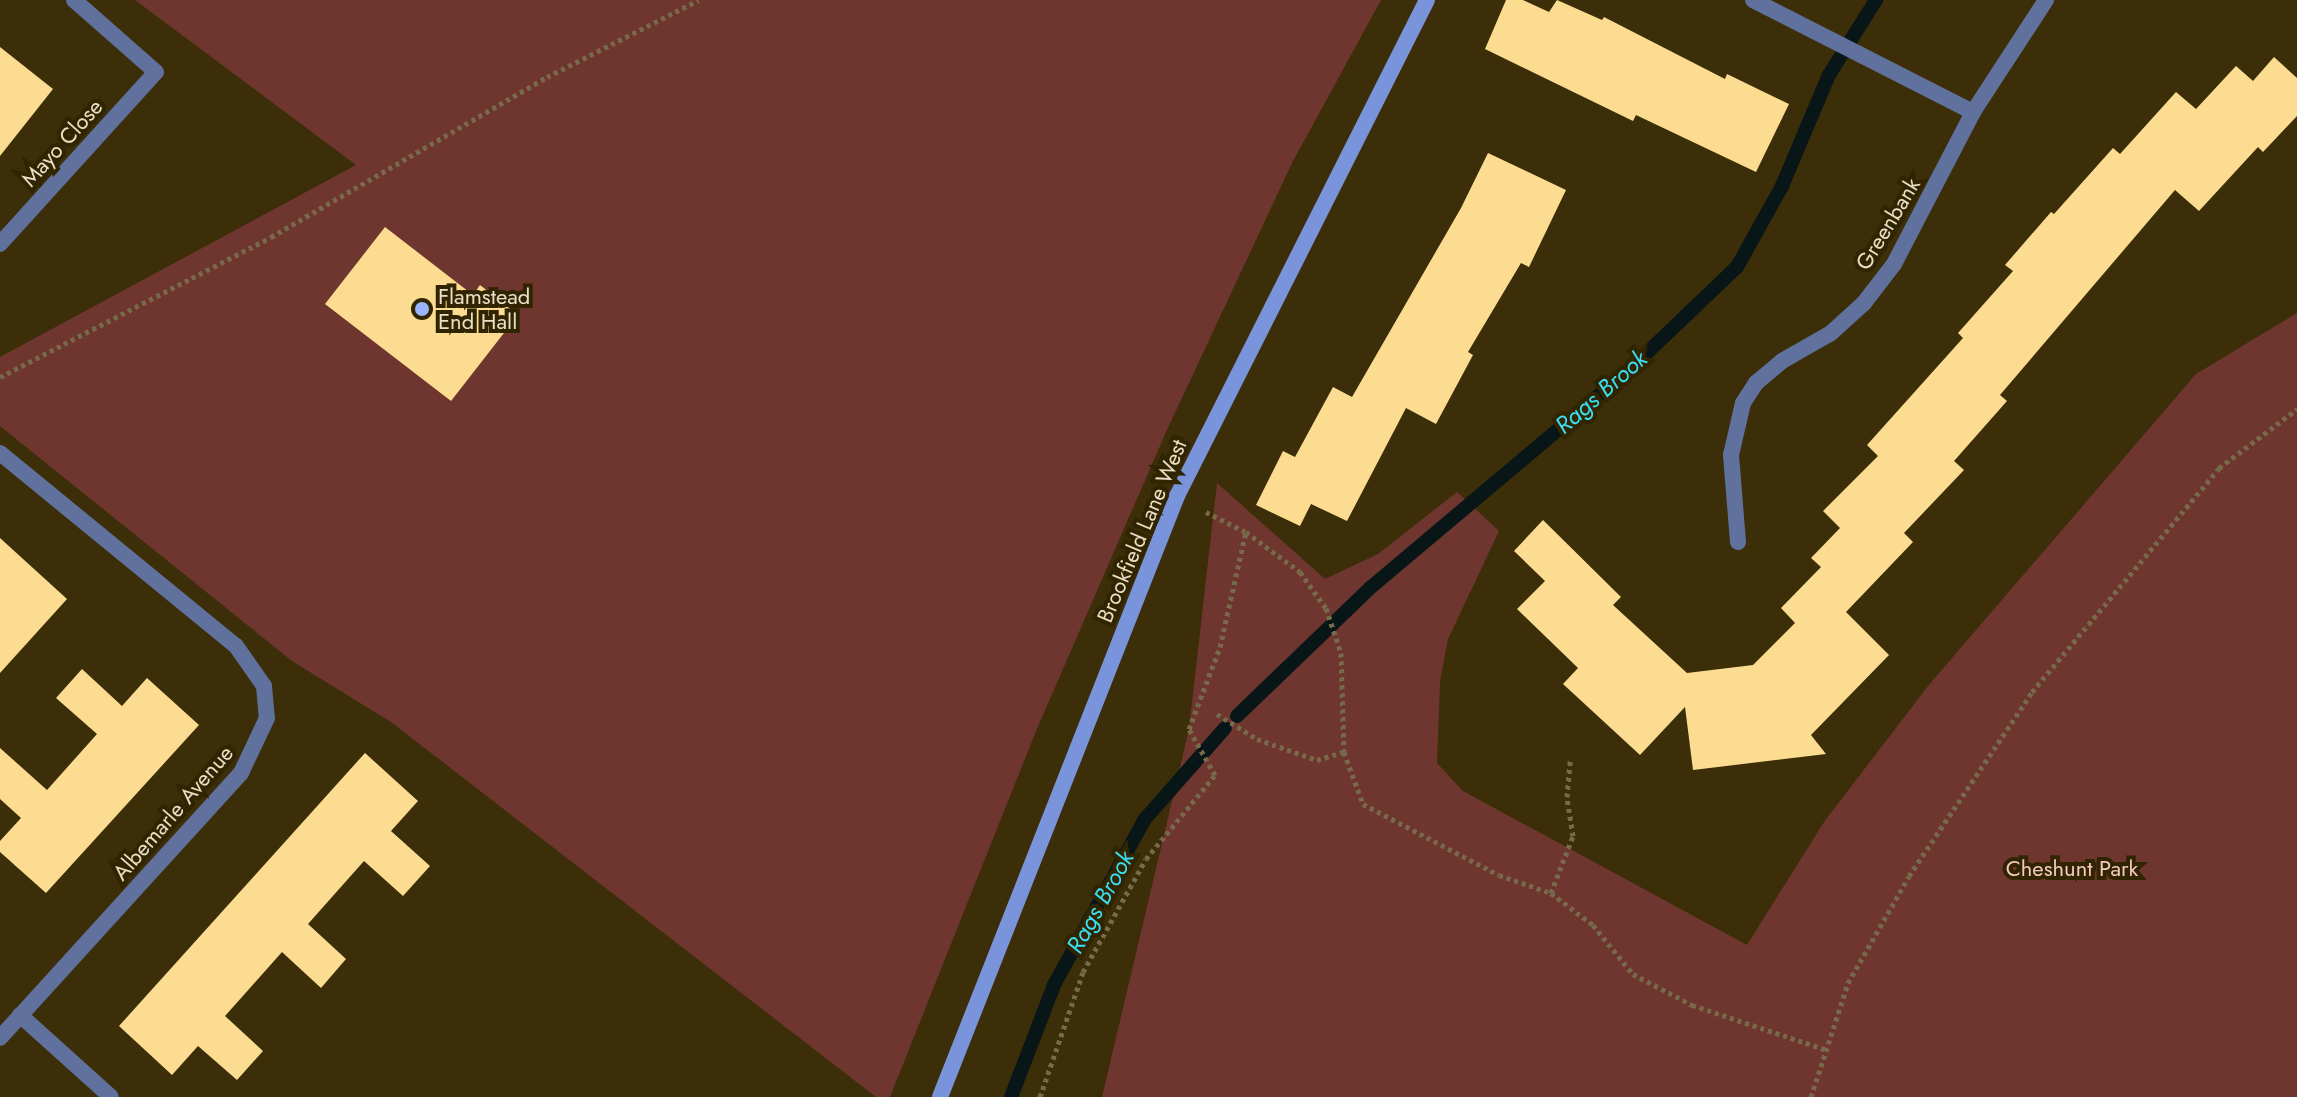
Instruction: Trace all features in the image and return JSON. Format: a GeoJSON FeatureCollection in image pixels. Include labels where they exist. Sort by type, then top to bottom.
{"type":"FeatureCollection","features":[{"type":"Feature","properties":{"kind":"main road","name":"Brookfield Lane West"},"geometry":{"type":"LineString","coordinates":[[940,1097],[1177,496],[1427,0]]}},
{"type":"Feature","properties":{"kind":"street","name":"Mayo Close"},"geometry":{"type":"LineString","coordinates":[[0,244],[156,72],[74,0]]}},
{"type":"Feature","properties":{"kind":"street"},"geometry":{"type":"LineString","coordinates":[[1753,0],[1973,112]]}},
{"type":"Feature","properties":{"kind":"street","name":"Greenbank"},"geometry":{"type":"LineString","coordinates":[[1738,542],[1731,455],[1743,403],[1756,383],[1782,361],[1831,333],[1864,303],[1901,253],[1973,112],[2046,0]]}},
{"type":"Feature","properties":{"kind":"street","name":"Albemarle Avenue"},"geometry":{"type":"LineString","coordinates":[[0,453],[236,646],[264,686],[267,718],[241,773],[0,1038]]}},
{"type":"Feature","properties":{"kind":"street"},"geometry":{"type":"LineString","coordinates":[[20,1015],[111,1097]]}},
{"type":"Feature","properties":{"kind":"path"},"geometry":{"type":"LineString","coordinates":[[0,377],[271,237],[547,77],[699,0]]}},
{"type":"Feature","properties":{"kind":"path"},"geometry":{"type":"LineString","coordinates":[[1811,1097],[1848,983],[1909,876],[2032,692],[2219,468],[2297,409]]}},
{"type":"Feature","properties":{"kind":"path"},"geometry":{"type":"LineString","coordinates":[[1177,496],[1246,532],[1300,572],[1326,608],[1341,653],[1344,752],[1363,804],[1499,875],[1551,893],[1593,925],[1633,974],[1692,1005],[1827,1050]]}},
{"type":"Feature","properties":{"kind":"path"},"geometry":{"type":"LineString","coordinates":[[1040,1097],[1083,972],[1146,859],[1215,775],[1189,729],[1220,647],[1246,532]]}},
{"type":"Feature","properties":{"kind":"path"},"geometry":{"type":"LineString","coordinates":[[1217,714],[1257,739],[1317,760],[1344,752]]}},
{"type":"Feature","properties":{"kind":"path"},"geometry":{"type":"LineString","coordinates":[[1551,893],[1573,836],[1567,797],[1570,759]]}},
{"type":"Feature","properties":{"kind":"green space"},"geometry":{"type":"Polygon","coordinates":[[[135,0],[1381,0],[1292,163],[1166,432],[1036,731],[890,1097],[876,1097],[391,722],[292,661],[0,426],[0,357],[356,165],[135,0]]]}},
{"type":"Feature","properties":{"kind":"green space","name":"Cheshunt Park"},"geometry":{"type":"Polygon","coordinates":[[[2297,313],[2297,1097],[1102,1097],[1189,729],[1217,483],[1325,579],[1378,554],[1457,492],[1499,531],[1448,639],[1440,681],[1437,763],[1463,791],[1747,945],[1824,822],[1928,686],[2196,374],[2297,313]]]}},
{"type":"Feature","properties":{"kind":"building"},"geometry":{"type":"Polygon","coordinates":[[[1506,0],[1523,0],[1549,12],[1557,0],[1602,20],[1604,17],[1725,79],[1727,74],[1789,104],[1756,172],[1636,115],[1633,121],[1485,49],[1506,0]]]}},
{"type":"Feature","properties":{"kind":"building"},"geometry":{"type":"Polygon","coordinates":[[[0,47],[53,89],[0,156],[0,47]]]}},
{"type":"Feature","properties":{"kind":"building"},"geometry":{"type":"Polygon","coordinates":[[[2274,57],[2297,78],[2297,116],[2263,152],[2258,147],[2199,211],[2175,190],[2000,395],[2007,401],[1954,461],[1964,470],[1904,533],[1913,542],[1846,612],[1889,655],[1811,735],[1826,754],[1693,770],[1685,707],[1640,755],[1563,684],[1578,668],[1517,609],[1545,581],[1514,551],[1543,520],[1621,597],[1613,605],[1687,673],[1753,665],[1795,623],[1781,608],[1821,567],[1811,558],[1840,528],[1823,511],[1878,456],[1867,445],[1963,338],[1958,333],[2013,271],[2005,265],[2113,148],[2120,154],[2176,92],[2196,109],[2236,66],[2253,81],[2274,57]]]}},
{"type":"Feature","properties":{"kind":"building"},"geometry":{"type":"Polygon","coordinates":[[[1488,153],[1566,190],[1529,267],[1521,263],[1468,352],[1473,355],[1436,424],[1406,408],[1347,521],[1311,504],[1300,526],[1256,505],[1283,451],[1295,457],[1333,387],[1352,397],[1461,208],[1488,153]]]}},
{"type":"Feature","properties":{"kind":"building","name":"Flamstead End Hall"},"geometry":{"type":"Polygon","coordinates":[[[385,227],[473,295],[480,285],[518,315],[451,401],[325,304],[385,227]]]}},
{"type":"Feature","properties":{"kind":"building"},"geometry":{"type":"Polygon","coordinates":[[[0,538],[67,599],[0,673],[0,538]]]}},
{"type":"Feature","properties":{"kind":"building"},"geometry":{"type":"Polygon","coordinates":[[[82,669],[122,706],[147,678],[199,725],[46,893],[0,852],[0,841],[21,818],[0,799],[0,748],[47,790],[97,734],[56,698],[82,669]]]}},
{"type":"Feature","properties":{"kind":"building"},"geometry":{"type":"Polygon","coordinates":[[[365,753],[418,801],[391,831],[430,866],[403,896],[364,861],[308,924],[346,959],[321,988],[282,952],[225,1016],[263,1051],[237,1080],[198,1046],[172,1075],[119,1026],[365,753]]]}},
{"type":"Feature","properties":{"kind":"waterway","name":"Rags Brook"},"geometry":{"type":"LineString","coordinates":[[1237,716],[1370,588],[1628,371],[1737,267],[1782,186],[1829,75],[1876,0]]}},
{"type":"Feature","properties":{"kind":"waterway","name":"Rags Brook"},"geometry":{"type":"LineString","coordinates":[[1011,1097],[1054,985],[1145,819],[1225,728]]}},
{"type":"Feature","properties":{"kind":"place","name":"Flamstead End Hall"},"geometry":{"type":"Point","coordinates":[422,309]}}]}
